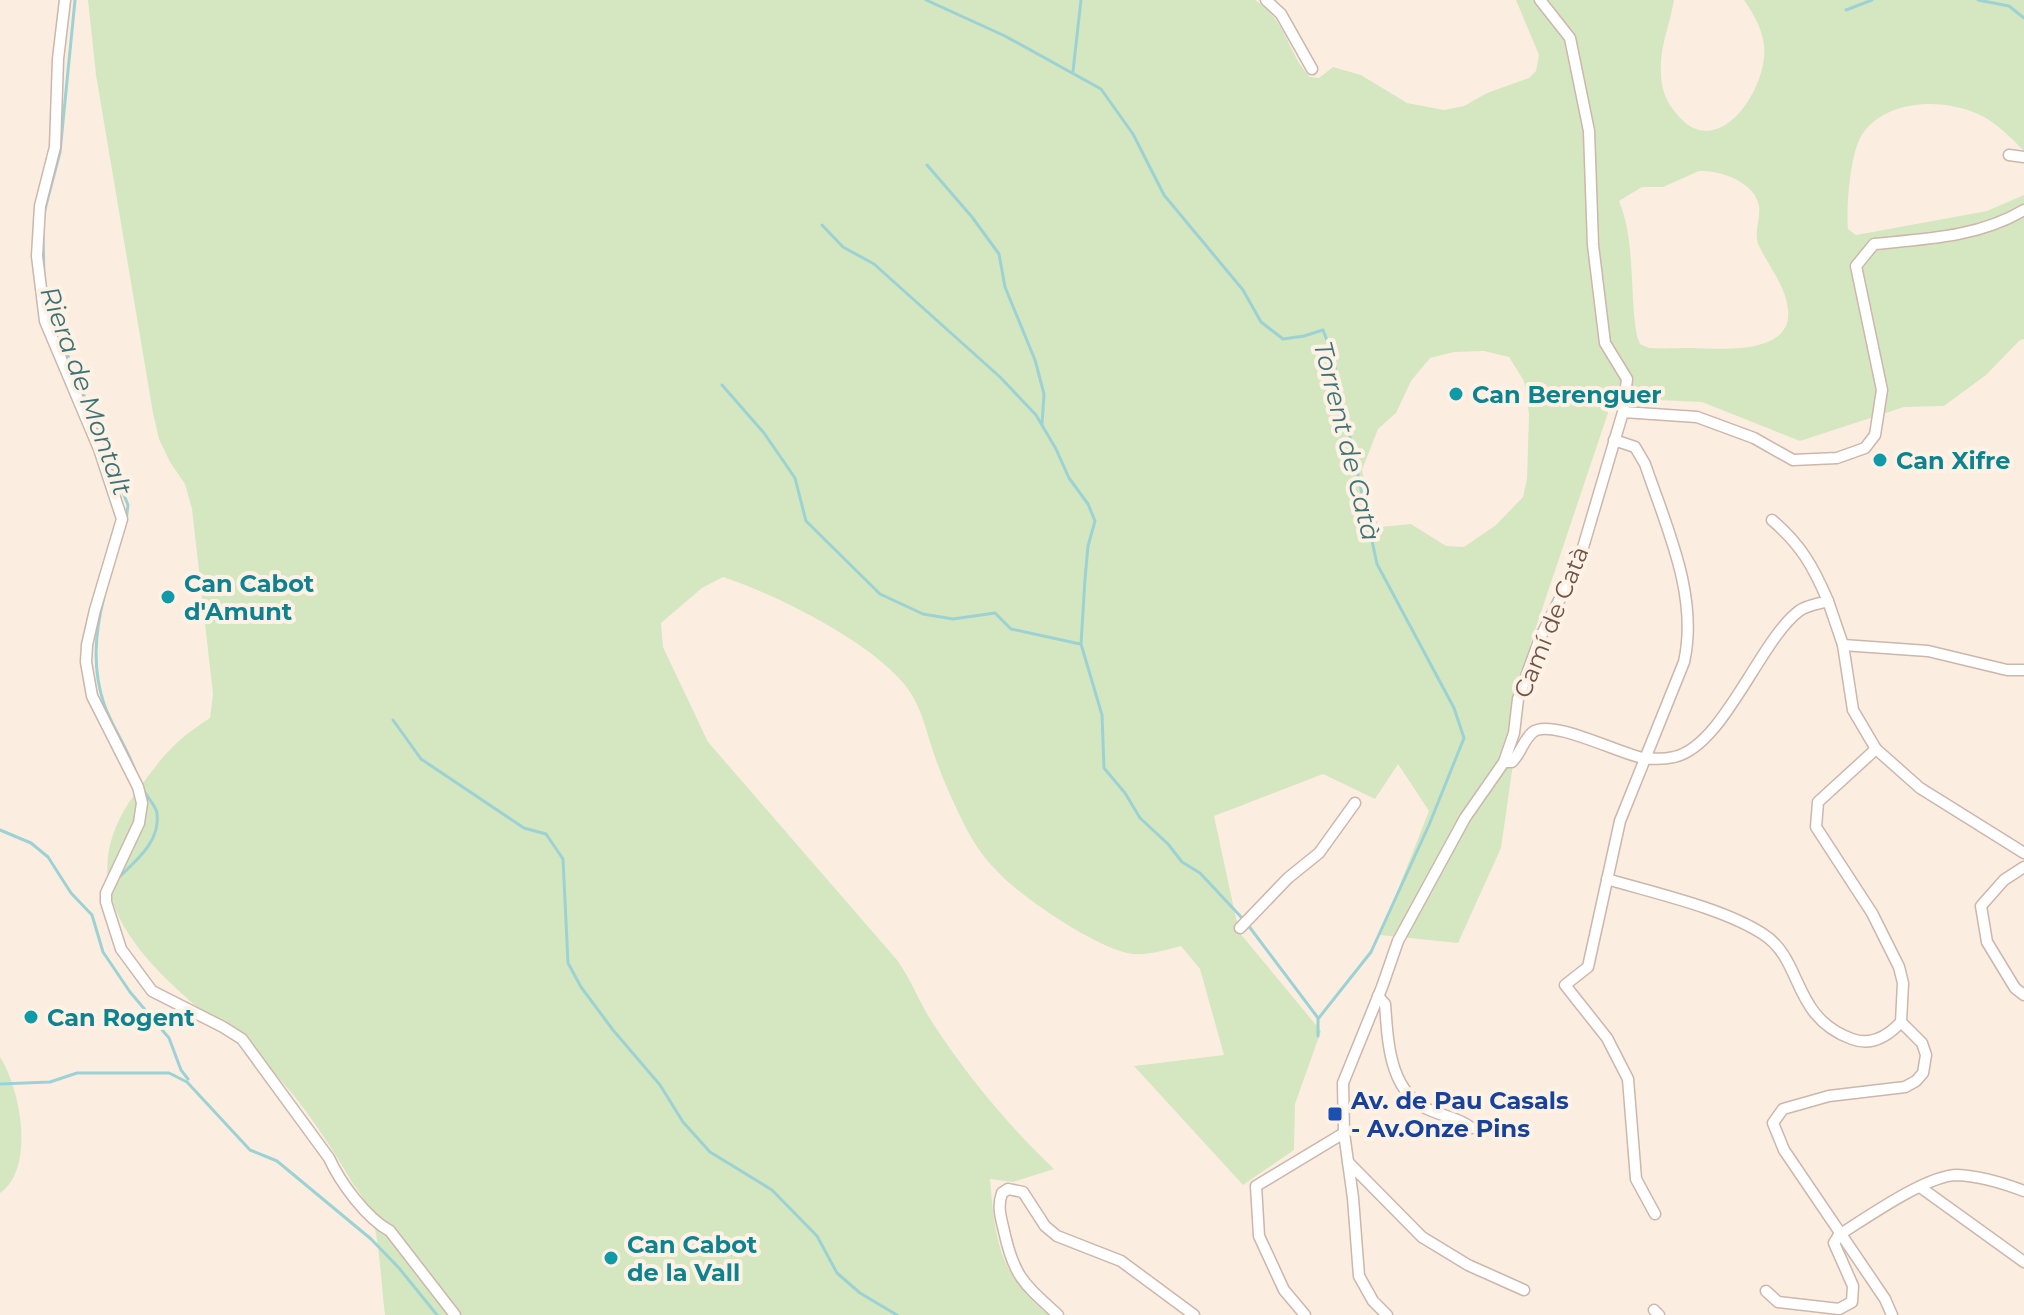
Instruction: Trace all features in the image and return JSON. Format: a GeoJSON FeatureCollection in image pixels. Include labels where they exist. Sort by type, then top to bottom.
{"type":"FeatureCollection","features":[{"type":"Feature","properties":{"kind":"street"},"geometry":{"type":"LineString","coordinates":[[65,0],[58,59],[55,147],[40,206],[37,256],[45,321],[99,449],[122,519],[95,610],[86,662],[92,696],[138,787],[142,803],[139,823],[110,883],[106,902],[121,949],[152,991],[242,1039],[329,1158],[339,1179],[379,1225],[390,1231],[455,1315]]}},
{"type":"Feature","properties":{"kind":"street"},"geometry":{"type":"LineString","coordinates":[[1266,0],[1281,14],[1312,69]]}},
{"type":"Feature","properties":{"kind":"street","name":"Camí de Catà"},"geometry":{"type":"LineString","coordinates":[[1344,1133],[1343,1083],[1398,941],[1465,818],[1504,762],[1514,733],[1518,699],[1540,638],[1579,561],[1623,412],[1627,379],[1605,343],[1593,245],[1589,131],[1570,38],[1540,0]]}},
{"type":"Feature","properties":{"kind":"street"},"geometry":{"type":"LineString","coordinates":[[2009,155],[2024,157]]}},
{"type":"Feature","properties":{"kind":"street"},"geometry":{"type":"LineString","coordinates":[[1623,412],[1697,417],[1754,438],[1793,460],[1837,458],[1865,448],[1875,435],[1882,390],[1856,266],[1874,244],[1977,230],[2024,210]]}},
{"type":"Feature","properties":{"kind":"street"},"geometry":{"type":"LineString","coordinates":[[1614,440],[1635,447],[1645,464],[1686,594],[1687,646],[1684,662],[1620,821],[1588,967],[1565,985],[1607,1038],[1628,1079],[1636,1179],[1655,1214]]}},
{"type":"Feature","properties":{"kind":"street"},"geometry":{"type":"LineString","coordinates":[[1772,520],[1789,534],[1811,562],[1843,645],[1853,710],[1876,749],[1920,788],[2024,853]]}},
{"type":"Feature","properties":{"kind":"street"},"geometry":{"type":"LineString","coordinates":[[1504,762],[1512,762],[1527,738],[1535,730],[1544,729],[1644,758],[1675,757],[1695,748],[1732,704],[1786,623],[1802,608],[1828,601]]}},
{"type":"Feature","properties":{"kind":"street"},"geometry":{"type":"LineString","coordinates":[[1843,645],[1928,651],[2007,670],[2024,670]]}},
{"type":"Feature","properties":{"kind":"street"},"geometry":{"type":"LineString","coordinates":[[1607,879],[1711,911],[1764,934],[1778,947],[1801,995],[1819,1019],[1839,1034],[1857,1041],[1873,1040],[1891,1033],[1901,1022],[1903,991],[1899,967],[1872,913],[1816,827],[1818,802],[1876,749]]}},
{"type":"Feature","properties":{"kind":"street"},"geometry":{"type":"LineString","coordinates":[[1240,928],[1288,878],[1319,853],[1355,803]]}},
{"type":"Feature","properties":{"kind":"street"},"geometry":{"type":"LineString","coordinates":[[2024,867],[2004,880],[1981,906],[1987,942],[2015,988],[2024,995]]}},
{"type":"Feature","properties":{"kind":"street"},"geometry":{"type":"LineString","coordinates":[[1378,996],[1385,1004],[1392,1066],[1408,1094],[1432,1111],[1458,1118],[1472,1128]]}},
{"type":"Feature","properties":{"kind":"street"},"geometry":{"type":"LineString","coordinates":[[1892,1315],[1885,1299],[1784,1150],[1773,1123],[1783,1109],[1829,1096],[1905,1087],[1916,1081],[1923,1073],[1926,1055],[1922,1043],[1901,1022]]}},
{"type":"Feature","properties":{"kind":"street"},"geometry":{"type":"LineString","coordinates":[[1305,1315],[1284,1290],[1259,1236],[1256,1186],[1344,1133],[1359,1276],[1373,1301],[1387,1315]]}},
{"type":"Feature","properties":{"kind":"street"},"geometry":{"type":"LineString","coordinates":[[1348,1162],[1422,1237],[1468,1265],[1524,1290]]}},
{"type":"Feature","properties":{"kind":"street"},"geometry":{"type":"LineString","coordinates":[[1766,1291],[1778,1302],[1839,1309],[1852,1302],[1853,1286],[1834,1243],[1839,1235],[1920,1187],[1954,1175],[1996,1181],[2024,1191]]}},
{"type":"Feature","properties":{"kind":"street"},"geometry":{"type":"LineString","coordinates":[[1920,1187],[2024,1262]]}},
{"type":"Feature","properties":{"kind":"street"},"geometry":{"type":"LineString","coordinates":[[1058,1315],[1021,1281],[1010,1261],[999,1208],[1002,1193],[1008,1189],[1023,1192],[1045,1226],[1057,1236],[1121,1261],[1194,1315]]}},
{"type":"Feature","properties":{"kind":"green space"},"geometry":{"type":"Polygon","coordinates":[[[88,0],[1255,0],[1274,17],[1310,77],[1319,78],[1333,67],[1361,75],[1407,103],[1444,110],[1464,106],[1487,93],[1529,78],[1536,71],[1539,55],[1516,0],[1674,0],[1662,55],[1663,89],[1676,113],[1692,127],[1708,131],[1723,126],[1737,115],[1758,81],[1764,45],[1754,15],[1744,0],[2024,0],[2024,151],[1994,123],[1968,110],[1935,104],[1903,107],[1888,113],[1874,121],[1859,141],[1850,180],[1848,229],[1856,235],[1987,211],[2024,195],[2024,339],[1986,375],[1944,406],[1904,407],[1800,441],[1702,402],[1613,398],[1530,645],[1501,848],[1458,943],[1380,935],[1429,811],[1398,764],[1375,799],[1323,774],[1214,816],[1239,932],[1321,1031],[1295,1104],[1294,1150],[1243,1185],[1134,1066],[1224,1055],[1200,969],[1181,946],[1147,954],[1127,953],[1076,930],[1038,905],[1006,880],[974,842],[945,783],[916,702],[889,668],[846,636],[769,595],[723,577],[702,588],[661,623],[663,647],[708,742],[897,960],[929,1017],[975,1082],[1054,1169],[1013,1182],[990,1179],[994,1220],[1003,1255],[1019,1285],[1049,1315],[385,1315],[376,1236],[365,1201],[322,1134],[274,1073],[197,1007],[137,946],[117,912],[108,876],[112,837],[134,795],[168,752],[210,718],[213,694],[192,509],[185,484],[159,439],[153,413],[96,75],[88,0]],[[1699,171],[1663,187],[1642,187],[1619,201],[1628,233],[1640,344],[1649,348],[1720,349],[1767,342],[1779,335],[1786,325],[1788,310],[1781,286],[1758,243],[1759,206],[1756,198],[1751,190],[1735,179],[1699,171]],[[1484,351],[1454,352],[1430,358],[1411,381],[1396,413],[1378,429],[1362,470],[1371,510],[1380,527],[1411,524],[1446,546],[1464,547],[1496,525],[1523,497],[1527,479],[1529,414],[1524,381],[1509,357],[1484,351]]]}},
{"type":"Feature","properties":{"kind":"green space"},"geometry":{"type":"Polygon","coordinates":[[[0,1057],[14,1088],[21,1147],[18,1166],[11,1181],[0,1193],[0,1057]]]}},
{"type":"Feature","properties":{"kind":"waterway","name":"Riera de Montalt"},"geometry":{"type":"LineString","coordinates":[[44,213],[60,152],[75,0]]}},
{"type":"Feature","properties":{"kind":"waterway","name":"Torrent de Catà"},"geometry":{"type":"LineString","coordinates":[[926,0],[1005,36],[1101,89],[1133,134],[1164,195],[1243,290],[1261,322],[1283,339],[1323,330],[1332,353],[1377,564],[1454,708],[1464,738],[1429,825],[1371,952],[1318,1019],[1318,1036]]}},
{"type":"Feature","properties":{"kind":"waterway"},"geometry":{"type":"LineString","coordinates":[[1073,71],[1081,0]]}},
{"type":"Feature","properties":{"kind":"waterway"},"geometry":{"type":"LineString","coordinates":[[1846,10],[1872,0]]}},
{"type":"Feature","properties":{"kind":"waterway"},"geometry":{"type":"LineString","coordinates":[[1978,0],[2009,6],[2024,18]]}},
{"type":"Feature","properties":{"kind":"waterway"},"geometry":{"type":"LineString","coordinates":[[927,165],[999,254],[1005,287],[1035,360],[1044,394],[1042,424]]}},
{"type":"Feature","properties":{"kind":"waterway"},"geometry":{"type":"LineString","coordinates":[[822,225],[843,247],[874,264],[1000,377],[1036,415],[1095,521],[1088,546],[1081,644],[1102,715],[1104,768],[1125,793],[1140,818],[1182,862],[1200,873],[1243,919]]}},
{"type":"Feature","properties":{"kind":"waterway","name":"Riera de Montalt"},"geometry":{"type":"LineString","coordinates":[[43,233],[44,277]]}},
{"type":"Feature","properties":{"kind":"waterway","name":"Riera de Montalt"},"geometry":{"type":"LineString","coordinates":[[46,292],[56,326],[128,505],[126,521]]}},
{"type":"Feature","properties":{"kind":"waterway"},"geometry":{"type":"LineString","coordinates":[[722,385],[764,433],[795,478],[806,521],[880,594],[923,614],[953,619],[995,613],[1011,629],[1080,644]]}},
{"type":"Feature","properties":{"kind":"waterway","name":"Riera de Montalt"},"geometry":{"type":"LineString","coordinates":[[104,597],[97,637],[96,664],[100,691],[107,713],[136,773]]}},
{"type":"Feature","properties":{"kind":"waterway"},"geometry":{"type":"LineString","coordinates":[[393,720],[421,759],[524,828],[546,834],[563,859],[568,963],[581,987],[660,1085],[683,1122],[710,1152],[772,1190],[817,1236],[837,1273],[860,1293],[897,1315]]}},
{"type":"Feature","properties":{"kind":"waterway","name":"Riera de Montalt"},"geometry":{"type":"LineString","coordinates":[[118,878],[146,850],[155,833],[156,810],[144,791]]}},
{"type":"Feature","properties":{"kind":"waterway"},"geometry":{"type":"LineString","coordinates":[[0,830],[31,843],[48,857],[71,893],[92,915],[103,952],[130,992],[169,1038],[181,1070],[188,1079]]}},
{"type":"Feature","properties":{"kind":"waterway"},"geometry":{"type":"LineString","coordinates":[[1248,925],[1318,1018]]}},
{"type":"Feature","properties":{"kind":"waterway"},"geometry":{"type":"LineString","coordinates":[[0,1084],[50,1082],[77,1073],[169,1073],[187,1082],[250,1150],[277,1161],[371,1239],[437,1315]]}},
{"type":"Feature","properties":{"kind":"place","name":"Can Berenguer"},"geometry":{"type":"Point","coordinates":[1456,394]}},
{"type":"Feature","properties":{"kind":"place","name":"Can Xifre"},"geometry":{"type":"Point","coordinates":[1880,460]}},
{"type":"Feature","properties":{"kind":"place","name":"Can Cabot d'Amunt"},"geometry":{"type":"Point","coordinates":[168,597]}},
{"type":"Feature","properties":{"kind":"place","name":"Can Rogent"},"geometry":{"type":"Point","coordinates":[31,1017]}},
{"type":"Feature","properties":{"kind":"place","name":"Av. de Pau Casals - Av.Onze Pins"},"geometry":{"type":"Point","coordinates":[1335,1114]}},
{"type":"Feature","properties":{"kind":"place","name":"Can Cabot de la Vall"},"geometry":{"type":"Point","coordinates":[611,1258]}}]}
